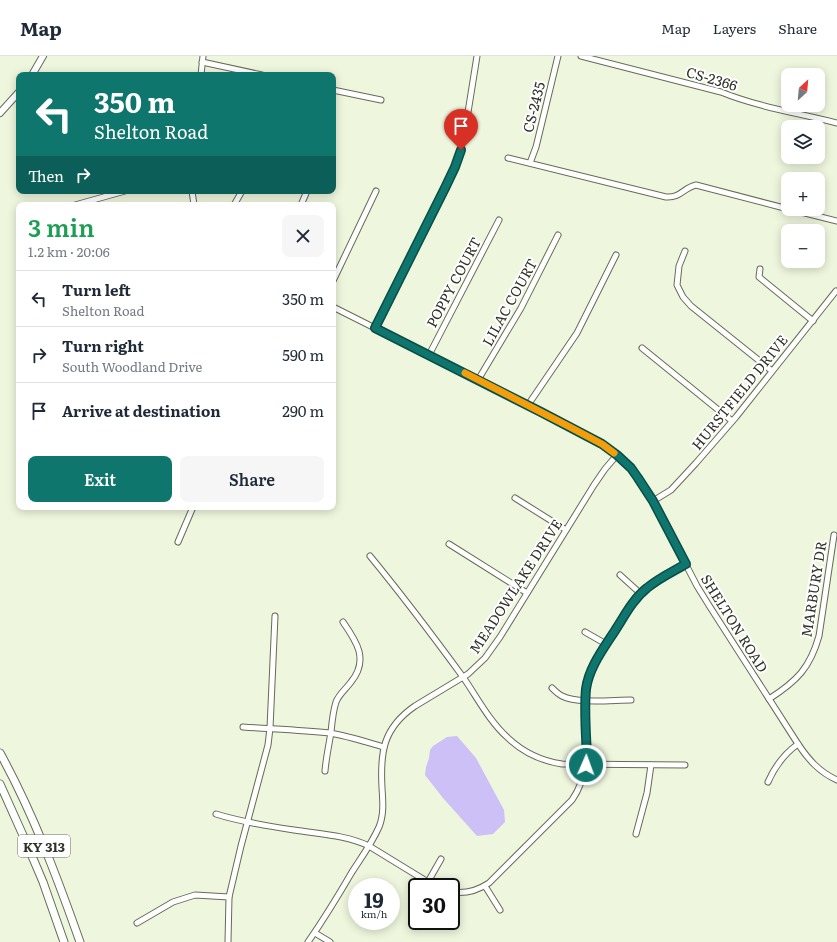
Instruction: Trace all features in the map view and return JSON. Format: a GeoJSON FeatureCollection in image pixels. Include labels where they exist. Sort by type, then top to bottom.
{"type":"FeatureCollection","features":[{"type":"Feature","properties":{"kind":"highway","name":"KY 313"},"geometry":{"type":"LineString","coordinates":[[0,753],[34,822],[52,865],[80,942]]}},
{"type":"Feature","properties":{"kind":"highway","name":"KY 313"},"geometry":{"type":"LineString","coordinates":[[0,784],[43,882],[64,942]]}},
{"type":"Feature","properties":{"kind":"main road"},"geometry":{"type":"LineString","coordinates":[[34,72],[43,56]]}},
{"type":"Feature","properties":{"kind":"main road"},"geometry":{"type":"LineString","coordinates":[[0,113],[16,95]]}},
{"type":"Feature","properties":{"kind":"street"},"geometry":{"type":"LineString","coordinates":[[201,72],[203,56]]}},
{"type":"Feature","properties":{"kind":"street"},"geometry":{"type":"LineString","coordinates":[[375,328],[443,192],[459,156],[465,131],[478,56]]}},
{"type":"Feature","properties":{"kind":"street","name":"CS-2435"},"geometry":{"type":"LineString","coordinates":[[530,163],[536,147],[558,56]]}},
{"type":"Feature","properties":{"kind":"street","name":"CS-2366"},"geometry":{"type":"LineString","coordinates":[[581,56],[721,92],[766,106],[837,123]]}},
{"type":"Feature","properties":{"kind":"street"},"geometry":{"type":"LineString","coordinates":[[202,62],[248,72]]}},
{"type":"Feature","properties":{"kind":"street"},"geometry":{"type":"LineString","coordinates":[[336,91],[381,100]]}},
{"type":"Feature","properties":{"kind":"street"},"geometry":{"type":"LineString","coordinates":[[508,158],[666,197],[675,197],[696,185],[781,207]]}},
{"type":"Feature","properties":{"kind":"street"},"geometry":{"type":"LineString","coordinates":[[336,275],[376,191]]}},
{"type":"Feature","properties":{"kind":"street"},"geometry":{"type":"LineString","coordinates":[[86,202],[114,194]]}},
{"type":"Feature","properties":{"kind":"street"},"geometry":{"type":"LineString","coordinates":[[817,216],[837,221]]}},
{"type":"Feature","properties":{"kind":"street","name":"POPPY COURT"},"geometry":{"type":"LineString","coordinates":[[429,355],[499,220]]}},
{"type":"Feature","properties":{"kind":"street","name":"LILAC COURT"},"geometry":{"type":"LineString","coordinates":[[478,380],[521,308],[558,235]]}},
{"type":"Feature","properties":{"kind":"street"},"geometry":{"type":"LineString","coordinates":[[685,251],[679,266],[677,285],[683,297],[691,306],[772,371]]}},
{"type":"Feature","properties":{"kind":"street"},"geometry":{"type":"LineString","coordinates":[[528,405],[577,333],[616,255]]}},
{"type":"Feature","properties":{"kind":"street"},"geometry":{"type":"LineString","coordinates":[[760,269],[759,277],[813,321]]}},
{"type":"Feature","properties":{"kind":"street","name":"HURSTFIELD DRIVE"},"geometry":{"type":"LineString","coordinates":[[653,501],[671,490],[686,474],[732,421],[836,291]]}},
{"type":"Feature","properties":{"kind":"street","name":"SHELTON ROAD"},"geometry":{"type":"LineString","coordinates":[[336,308],[602,444],[631,468],[653,501],[697,586],[798,744],[810,761],[830,777],[837,780]]}},
{"type":"Feature","properties":{"kind":"street"},"geometry":{"type":"LineString","coordinates":[[642,348],[732,421]]}},
{"type":"Feature","properties":{"kind":"street","name":"MEADOWLAKE DRIVE"},"geometry":{"type":"LineString","coordinates":[[308,942],[369,846],[382,819],[382,760],[384,747],[391,730],[407,711],[463,678],[490,652],[594,485],[617,455]]}},
{"type":"Feature","properties":{"kind":"street"},"geometry":{"type":"LineString","coordinates":[[514,498],[566,530]]}},
{"type":"Feature","properties":{"kind":"street"},"geometry":{"type":"LineString","coordinates":[[178,542],[192,510]]}},
{"type":"Feature","properties":{"kind":"street","name":"MARBURY DR"},"geometry":{"type":"LineString","coordinates":[[769,699],[785,689],[794,681],[803,671],[816,648],[834,535]]}},
{"type":"Feature","properties":{"kind":"street"},"geometry":{"type":"LineString","coordinates":[[449,544],[527,593]]}},
{"type":"Feature","properties":{"kind":"street"},"geometry":{"type":"LineString","coordinates":[[370,556],[463,678],[498,727],[519,747],[537,757],[568,765],[685,765]]}},
{"type":"Feature","properties":{"kind":"street"},"geometry":{"type":"LineString","coordinates":[[460,892],[468,892],[485,886],[568,805],[576,795],[582,782],[586,765],[585,701],[586,689],[591,672],[606,644],[641,594],[662,577],[686,564]]}},
{"type":"Feature","properties":{"kind":"street"},"geometry":{"type":"LineString","coordinates":[[620,575],[641,594]]}},
{"type":"Feature","properties":{"kind":"street"},"geometry":{"type":"LineString","coordinates":[[228,942],[229,897],[247,822],[268,745],[270,728],[274,616]]}},
{"type":"Feature","properties":{"kind":"street"},"geometry":{"type":"LineString","coordinates":[[325,771],[330,734],[337,701],[339,696],[355,678],[361,660],[358,646],[343,622]]}},
{"type":"Feature","properties":{"kind":"street"},"geometry":{"type":"LineString","coordinates":[[585,632],[606,644]]}},
{"type":"Feature","properties":{"kind":"street"},"geometry":{"type":"LineString","coordinates":[[552,688],[558,694],[575,700],[631,700]]}},
{"type":"Feature","properties":{"kind":"street"},"geometry":{"type":"LineString","coordinates":[[243,727],[330,734],[361,740],[384,747]]}},
{"type":"Feature","properties":{"kind":"street"},"geometry":{"type":"LineString","coordinates":[[768,782],[777,765],[785,755],[798,744]]}},
{"type":"Feature","properties":{"kind":"street"},"geometry":{"type":"LineString","coordinates":[[636,834],[647,794],[651,765]]}},
{"type":"Feature","properties":{"kind":"street"},"geometry":{"type":"LineString","coordinates":[[216,814],[277,828],[340,836],[360,842],[369,846],[416,878]]}},
{"type":"Feature","properties":{"kind":"street"},"geometry":{"type":"LineString","coordinates":[[430,878],[441,859]]}},
{"type":"Feature","properties":{"kind":"street"},"geometry":{"type":"LineString","coordinates":[[485,886],[500,910]]}},
{"type":"Feature","properties":{"kind":"street"},"geometry":{"type":"LineString","coordinates":[[137,923],[173,902],[195,895],[229,897]]}},
{"type":"Feature","properties":{"kind":"street"},"geometry":{"type":"LineString","coordinates":[[315,932],[330,942]]}},
{"type":"Feature","properties":{"kind":"shaded area"},"geometry":{"type":"Polygon","coordinates":[[[457,736],[476,758],[504,810],[505,822],[493,834],[477,836],[443,798],[425,775],[430,750],[433,746],[447,737],[457,736]]]}},
{"type":"Feature","properties":{"kind":"slow traffic"},"geometry":{"type":"LineString","coordinates":[[465,373],[602,444],[614,453]]}},
{"type":"Feature","properties":{"kind":"route"},"geometry":{"type":"LineString","coordinates":[[461,150],[445,188],[375,328],[602,444],[617,455],[631,468],[653,501],[686,564],[662,577],[647,588],[633,603],[591,672],[586,689],[585,701],[586,765]]}}]}
